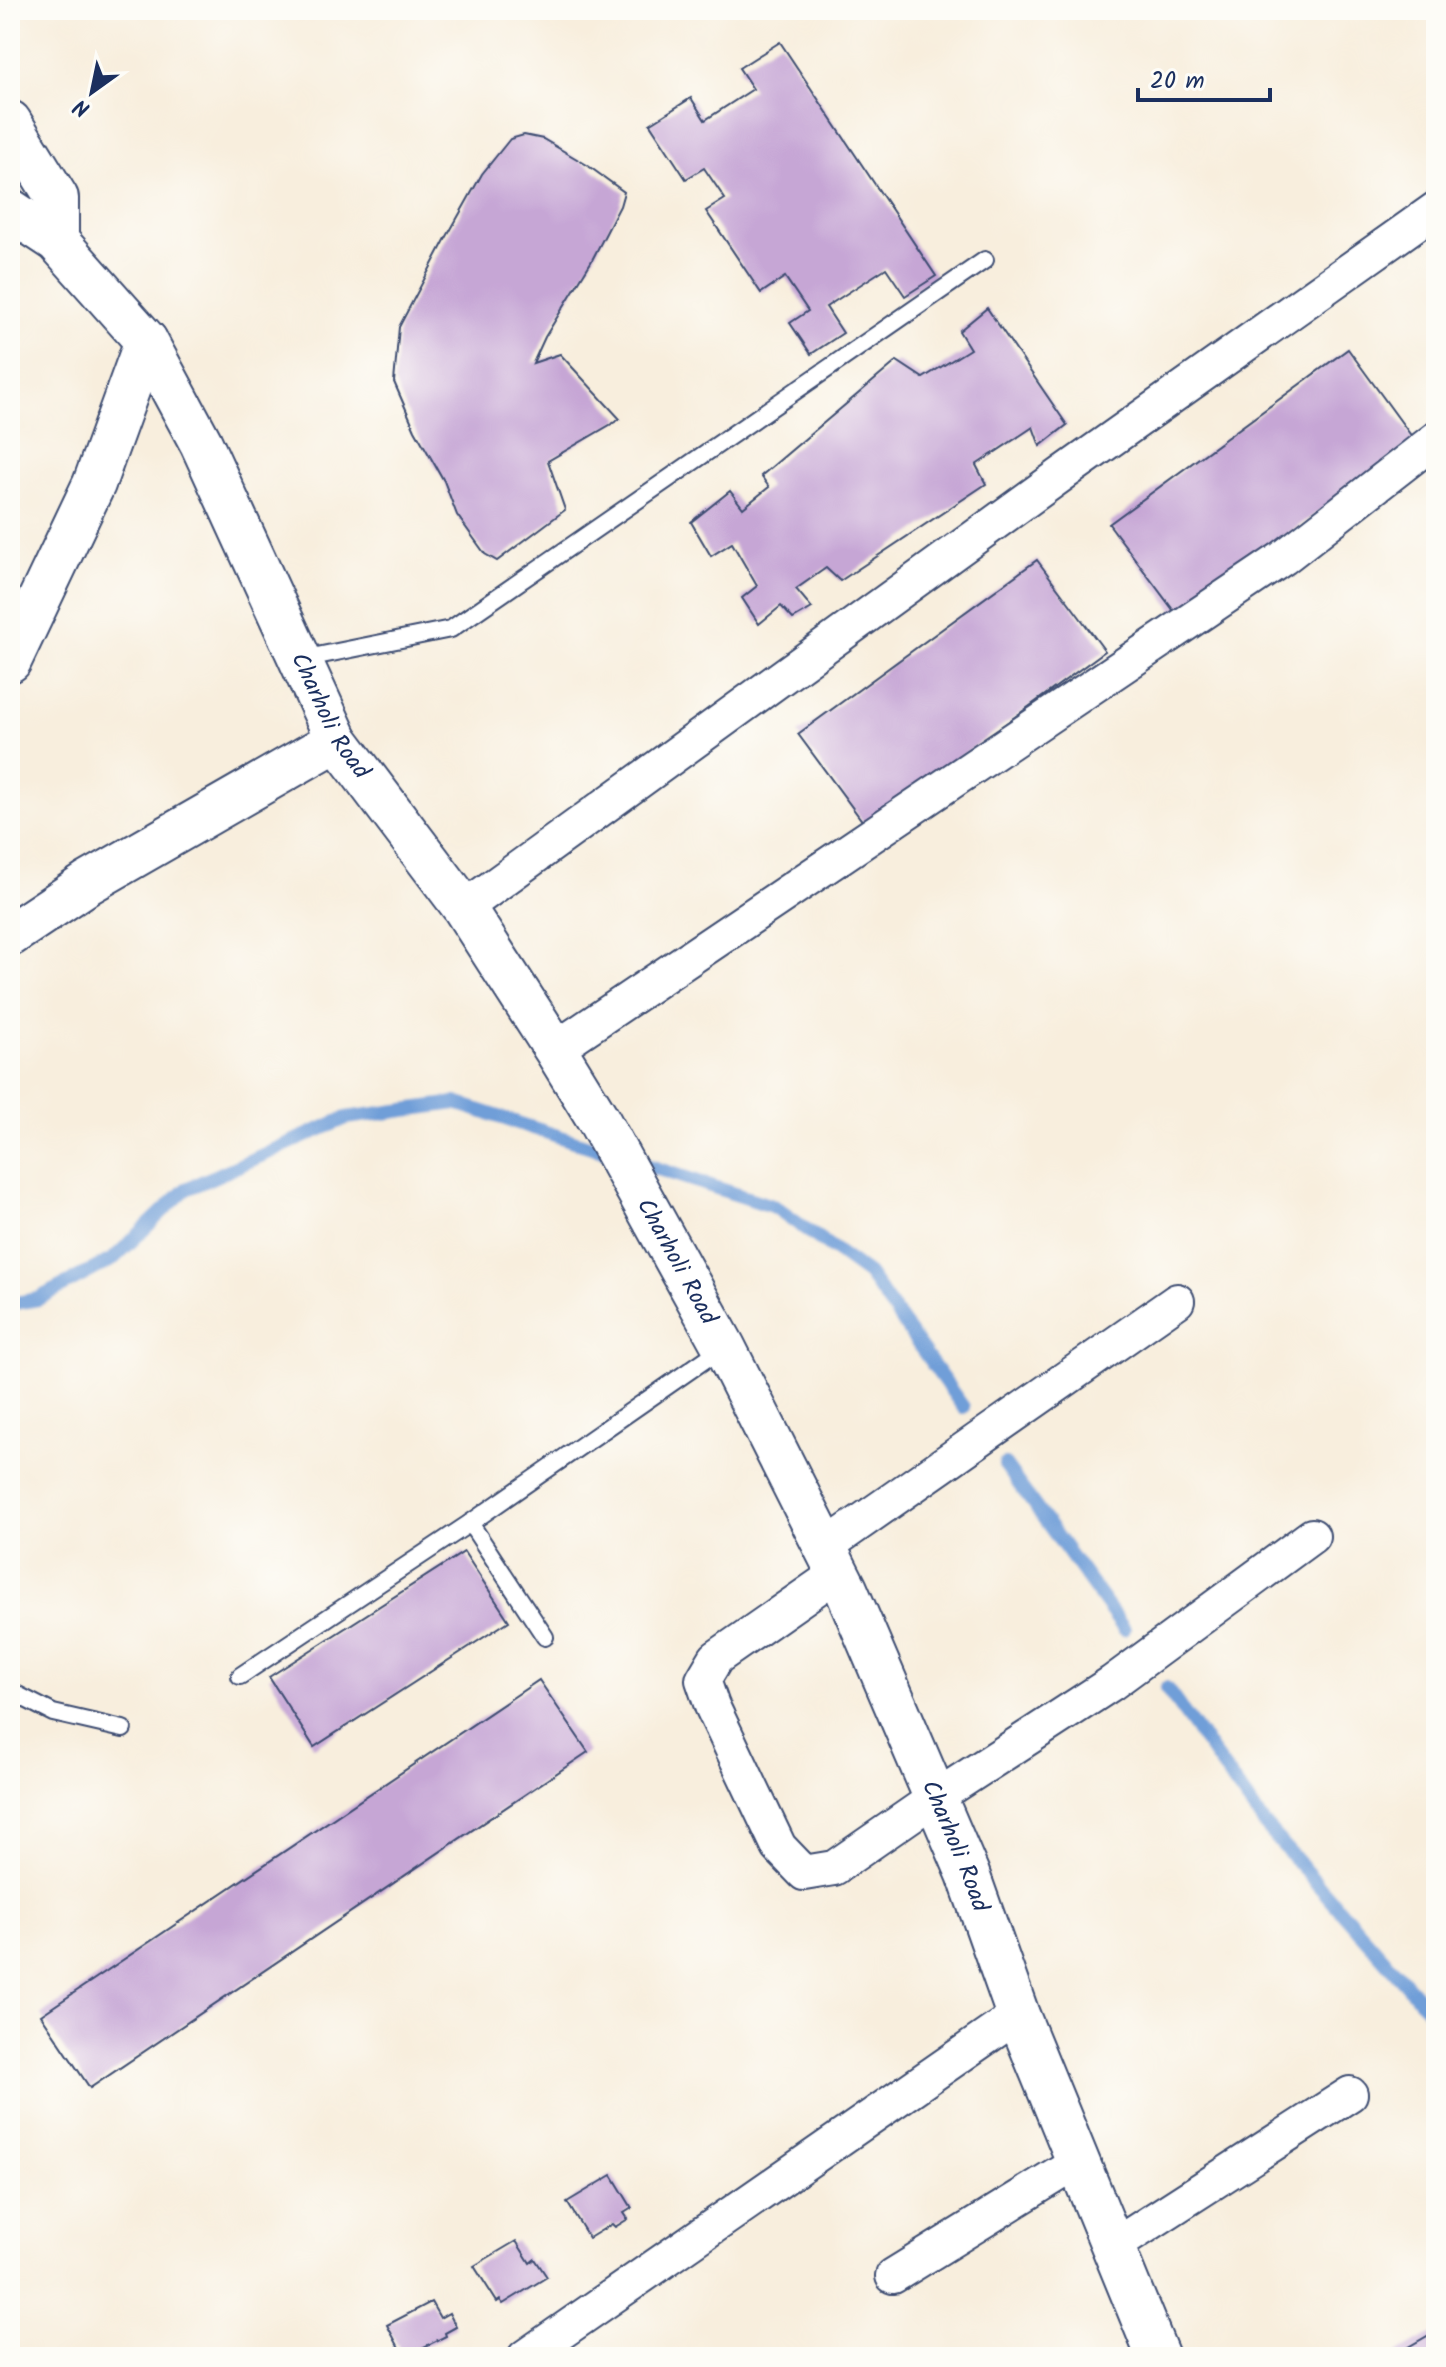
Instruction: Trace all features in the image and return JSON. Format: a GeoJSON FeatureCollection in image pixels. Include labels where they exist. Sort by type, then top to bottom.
{"type":"FeatureCollection","features":[{"type":"Feature","properties":{"kind":"street"},"geometry":{"type":"LineString","coordinates":[[10,122],[57,198],[57,241]]}},
{"type":"Feature","properties":{"kind":"street"},"geometry":{"type":"LineString","coordinates":[[464,908],[1052,481],[1436,209]]}},
{"type":"Feature","properties":{"kind":"street","name":"Charholi Road"},"geometry":{"type":"LineString","coordinates":[[10,210],[57,241],[146,341],[201,443],[337,740],[464,908],[555,1049],[601,1123],[724,1347],[832,1560],[968,1874],[1018,2015],[1158,2357]]}},
{"type":"Feature","properties":{"kind":"street"},"geometry":{"type":"LineString","coordinates":[[10,661],[94,484],[146,341]]}},
{"type":"Feature","properties":{"kind":"street"},"geometry":{"type":"LineString","coordinates":[[555,1049],[1283,558],[1436,439]]}},
{"type":"Feature","properties":{"kind":"street"},"geometry":{"type":"LineString","coordinates":[[10,935],[88,883],[337,740]]}},
{"type":"Feature","properties":{"kind":"street"},"geometry":{"type":"LineString","coordinates":[[1177,1301],[832,1560],[716,1658],[703,1680],[712,1706],[779,1847],[804,1873],[834,1868],[1112,1683],[1312,1536]]}},
{"type":"Feature","properties":{"kind":"street"},"geometry":{"type":"LineString","coordinates":[[525,2357],[1018,2015]]}},
{"type":"Feature","properties":{"kind":"street"},"geometry":{"type":"LineString","coordinates":[[1114,2246],[1350,2094]]}},
{"type":"Feature","properties":{"kind":"street"},"geometry":{"type":"LineString","coordinates":[[893,2276],[1079,2161]]}},
{"type":"Feature","properties":{"kind":"lane"},"geometry":{"type":"LineString","coordinates":[[301,659],[451,629],[985,260]]}},
{"type":"Feature","properties":{"kind":"lane"},"geometry":{"type":"LineString","coordinates":[[240,1676],[470,1523],[724,1347]]}},
{"type":"Feature","properties":{"kind":"lane"},"geometry":{"type":"LineString","coordinates":[[470,1523],[545,1637]]}},
{"type":"Feature","properties":{"kind":"lane"},"geometry":{"type":"LineString","coordinates":[[10,1691],[53,1713],[123,1729]]}},
{"type":"Feature","properties":{"kind":"building"},"geometry":{"type":"Polygon","coordinates":[[[780,42],[936,276],[905,296],[886,268],[826,307],[843,333],[811,354],[790,323],[808,311],[785,277],[761,293],[706,211],[725,199],[704,168],[686,179],[650,124],[691,98],[705,120],[753,89],[739,68],[780,42]]]}},
{"type":"Feature","properties":{"kind":"building"},"geometry":{"type":"Polygon","coordinates":[[[524,135],[543,139],[624,192],[591,262],[545,337],[533,363],[560,354],[620,419],[548,461],[565,510],[497,561],[485,554],[457,515],[444,481],[415,430],[394,382],[399,327],[482,174],[510,139],[524,135]]]}},
{"type":"Feature","properties":{"kind":"building"},"geometry":{"type":"Polygon","coordinates":[[[987,308],[1067,425],[1040,446],[1033,427],[976,465],[986,484],[840,581],[826,568],[796,589],[812,608],[793,619],[781,606],[759,624],[742,598],[757,586],[732,543],[711,556],[691,522],[730,491],[743,508],[769,487],[761,476],[897,361],[923,378],[970,349],[959,331],[987,308]]]}},
{"type":"Feature","properties":{"kind":"building"},"geometry":{"type":"Polygon","coordinates":[[[1348,349],[1415,441],[1177,615],[1109,524],[1348,349]]]}},
{"type":"Feature","properties":{"kind":"building"},"geometry":{"type":"Polygon","coordinates":[[[1037,560],[1105,651],[866,826],[798,734],[1037,560]]]}},
{"type":"Feature","properties":{"kind":"building"},"geometry":{"type":"Polygon","coordinates":[[[464,1552],[509,1621],[314,1747],[269,1677],[464,1552]]]}},
{"type":"Feature","properties":{"kind":"building"},"geometry":{"type":"Polygon","coordinates":[[[539,1680],[588,1752],[90,2088],[41,2015],[539,1680]]]}},
{"type":"Feature","properties":{"kind":"building"},"geometry":{"type":"Polygon","coordinates":[[[612,2175],[632,2208],[624,2213],[628,2219],[615,2227],[612,2224],[589,2238],[567,2202],[612,2175]]]}},
{"type":"Feature","properties":{"kind":"building"},"geometry":{"type":"Polygon","coordinates":[[[516,2241],[530,2263],[535,2259],[547,2277],[503,2304],[500,2300],[497,2302],[474,2266],[516,2241]]]}},
{"type":"Feature","properties":{"kind":"building"},"geometry":{"type":"Polygon","coordinates":[[[431,2302],[440,2318],[449,2313],[456,2327],[445,2333],[446,2336],[404,2357],[387,2325],[431,2302]]]}},
{"type":"Feature","properties":{"kind":"building"},"geometry":{"type":"Polygon","coordinates":[[[1436,2331],[1436,2357],[1391,2357],[1436,2331]]]}},
{"type":"Feature","properties":{"kind":"waterway"},"geometry":{"type":"LineString","coordinates":[[10,1304],[38,1299],[113,1259],[186,1189],[346,1118],[456,1103],[607,1152]]}},
{"type":"Feature","properties":{"kind":"waterway"},"geometry":{"type":"LineString","coordinates":[[631,1160],[775,1207],[868,1274],[963,1407]]}},
{"type":"Feature","properties":{"kind":"waterway"},"geometry":{"type":"LineString","coordinates":[[1005,1465],[1124,1629]]}},
{"type":"Feature","properties":{"kind":"waterway"},"geometry":{"type":"LineString","coordinates":[[1166,1688],[1265,1825],[1436,2018]]}}]}
